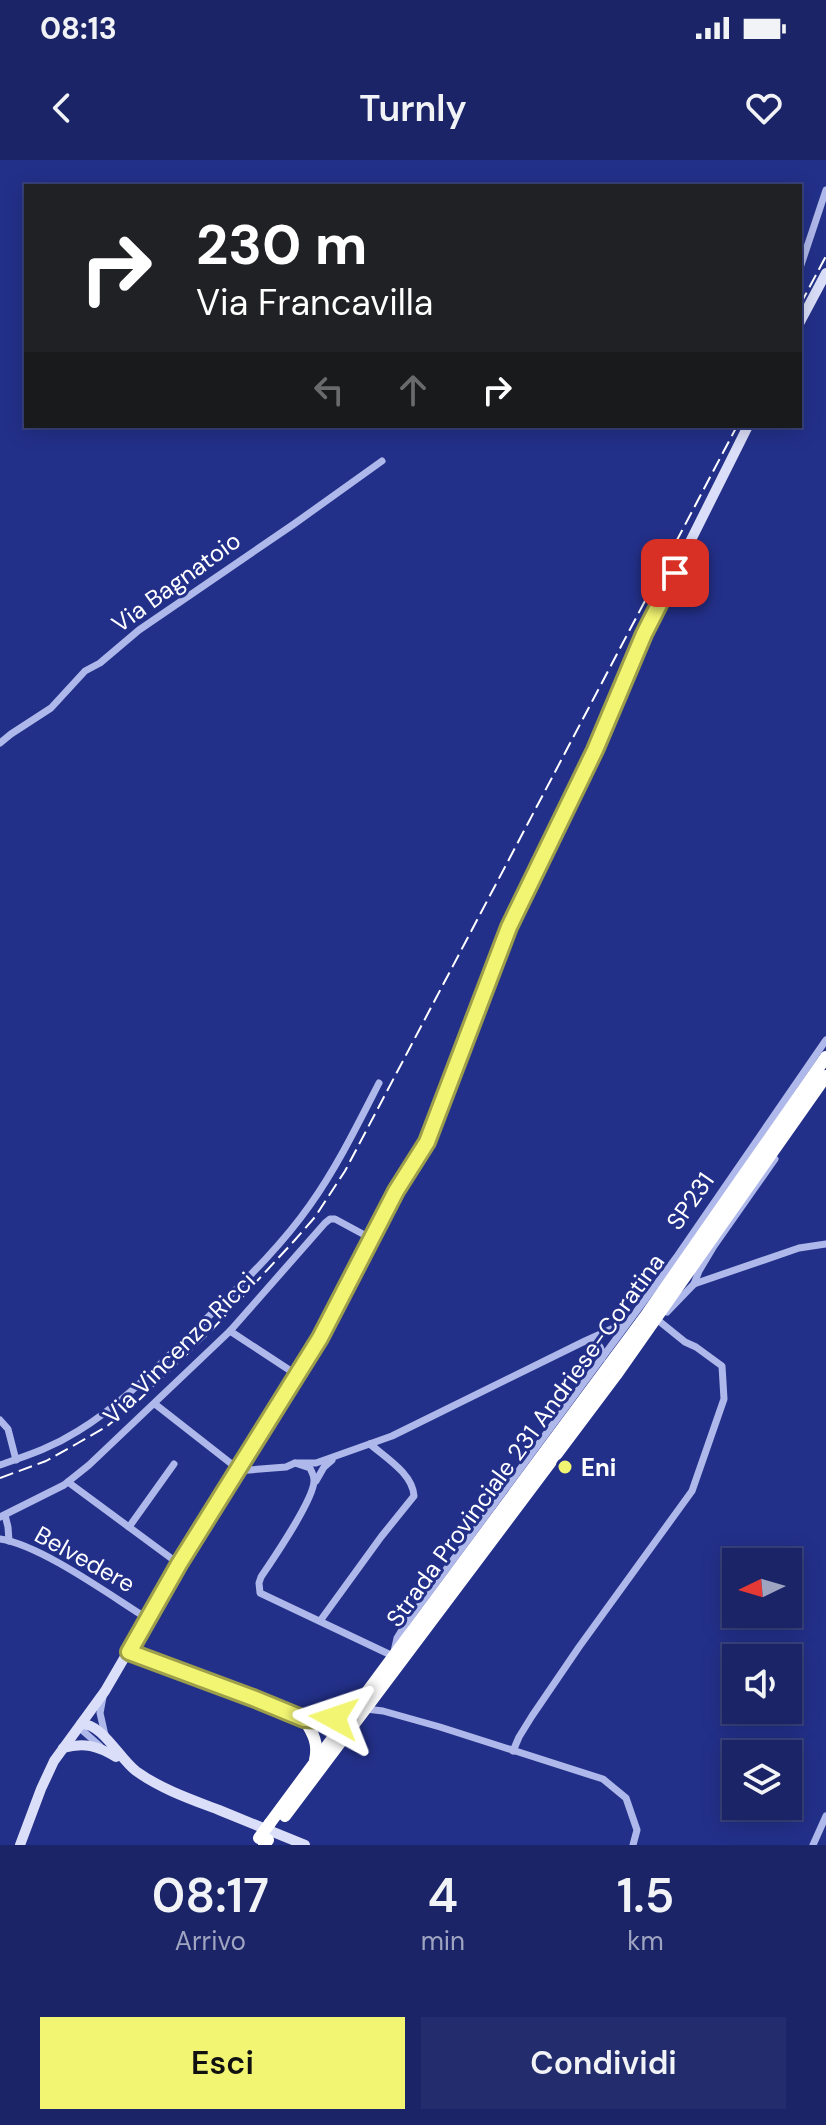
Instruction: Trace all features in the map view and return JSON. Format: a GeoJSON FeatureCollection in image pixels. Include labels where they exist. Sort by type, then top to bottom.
{"type":"FeatureCollection","features":[{"type":"Feature","properties":{"kind":"highway","name":"Strada Provinciale 231 Andriese-Coratina"},"geometry":{"type":"LineString","coordinates":[[274,1824],[315,1763],[362,1707],[393,1656],[647,1314],[826,1057]]}},
{"type":"Feature","properties":{"kind":"highway","name":"Strada Provinciale 231 Andriese-Coratina"},"geometry":{"type":"LineString","coordinates":[[261,1842],[629,1356],[826,1076]]}},
{"type":"Feature","properties":{"kind":"highway"},"geometry":{"type":"LineString","coordinates":[[304,1719],[334,1718],[362,1707]]}},
{"type":"Feature","properties":{"kind":"highway"},"geometry":{"type":"LineString","coordinates":[[304,1719],[316,1742],[315,1763]]}},
{"type":"Feature","properties":{"kind":"street"},"geometry":{"type":"LineString","coordinates":[[802,262],[826,190]]}},
{"type":"Feature","properties":{"kind":"street"},"geometry":{"type":"LineString","coordinates":[[802,318],[826,273]]}},
{"type":"Feature","properties":{"kind":"street"},"geometry":{"type":"LineString","coordinates":[[20,1845],[54,1761],[105,1691],[179,1564],[297,1375],[340,1303],[396,1191],[427,1142],[509,927],[595,750],[644,634],[747,428]]}},
{"type":"Feature","properties":{"kind":"street","name":"Via Bagnatoio"},"geometry":{"type":"LineString","coordinates":[[0,743],[51,708],[85,671],[100,663],[161,614],[382,461]]}},
{"type":"Feature","properties":{"kind":"street","name":"SP231"},"geometry":{"type":"LineString","coordinates":[[393,1656],[397,1638],[405,1625],[678,1255],[826,1040]]}},
{"type":"Feature","properties":{"kind":"street"},"geometry":{"type":"LineString","coordinates":[[0,1465],[36,1453],[76,1433],[121,1401],[249,1277],[293,1229],[312,1202],[379,1083]]}},
{"type":"Feature","properties":{"kind":"street"},"geometry":{"type":"LineString","coordinates":[[629,1356],[694,1284],[714,1246],[826,1085]]}},
{"type":"Feature","properties":{"kind":"street","name":"Via Vincenzo Ricci"},"geometry":{"type":"LineString","coordinates":[[2,1516],[68,1482],[89,1465],[230,1331],[330,1219],[372,1239]]}},
{"type":"Feature","properties":{"kind":"street"},"geometry":{"type":"LineString","coordinates":[[694,1284],[799,1248],[826,1244]]}},
{"type":"Feature","properties":{"kind":"street"},"geometry":{"type":"LineString","coordinates":[[513,1751],[532,1716],[579,1647],[692,1491],[705,1457],[724,1399],[722,1366],[659,1321]]}},
{"type":"Feature","properties":{"kind":"street"},"geometry":{"type":"LineString","coordinates":[[155,1404],[238,1470],[316,1463],[370,1444],[441,1413],[628,1322]]}},
{"type":"Feature","properties":{"kind":"street"},"geometry":{"type":"LineString","coordinates":[[230,1331],[297,1375]]}},
{"type":"Feature","properties":{"kind":"street"},"geometry":{"type":"LineString","coordinates":[[585,1341],[595,1341],[603,1351],[602,1359]]}},
{"type":"Feature","properties":{"kind":"street"},"geometry":{"type":"LineString","coordinates":[[0,1420],[8,1429],[16,1460]]}},
{"type":"Feature","properties":{"kind":"street"},"geometry":{"type":"LineString","coordinates":[[320,1621],[414,1496],[414,1488],[408,1479],[370,1444]]}},
{"type":"Feature","properties":{"kind":"street"},"geometry":{"type":"LineString","coordinates":[[338,1456],[324,1467],[314,1483],[300,1513],[261,1577],[260,1593],[393,1656]]}},
{"type":"Feature","properties":{"kind":"street"},"geometry":{"type":"LineString","coordinates":[[295,1463],[310,1468],[314,1483]]}},
{"type":"Feature","properties":{"kind":"street"},"geometry":{"type":"LineString","coordinates":[[129,1527],[174,1464]]}},
{"type":"Feature","properties":{"kind":"street"},"geometry":{"type":"LineString","coordinates":[[68,1482],[179,1564]]}},
{"type":"Feature","properties":{"kind":"street"},"geometry":{"type":"LineString","coordinates":[[2,1516],[8,1527],[4,1540]]}},
{"type":"Feature","properties":{"kind":"street","name":"Belvedere"},"geometry":{"type":"LineString","coordinates":[[4,1540],[54,1561],[148,1619]]}},
{"type":"Feature","properties":{"kind":"street"},"geometry":{"type":"LineString","coordinates":[[129,1652],[304,1719]]}},
{"type":"Feature","properties":{"kind":"street"},"geometry":{"type":"LineString","coordinates":[[105,1691],[100,1713],[106,1745]]}},
{"type":"Feature","properties":{"kind":"street"},"geometry":{"type":"LineString","coordinates":[[362,1707],[426,1723],[603,1779],[626,1798],[637,1830],[633,1845]]}},
{"type":"Feature","properties":{"kind":"street"},"geometry":{"type":"LineString","coordinates":[[81,1724],[92,1726],[106,1745],[153,1782],[305,1845]]}},
{"type":"Feature","properties":{"kind":"street"},"geometry":{"type":"LineString","coordinates":[[63,1748],[83,1744],[106,1745]]}},
{"type":"Feature","properties":{"kind":"street"},"geometry":{"type":"LineString","coordinates":[[813,1845],[826,1816]]}},
{"type":"Feature","properties":{"kind":"railway"},"geometry":{"type":"LineString","coordinates":[[802,301],[826,256]]}},
{"type":"Feature","properties":{"kind":"railway"},"geometry":{"type":"LineString","coordinates":[[0,1478],[46,1461],[106,1427],[139,1400],[208,1334],[315,1217],[345,1171],[736,428]]}},
{"type":"Feature","properties":{"kind":"place","name":"Eni"},"geometry":{"type":"Point","coordinates":[565,1467]}},
{"type":"Feature","properties":{"kind":"route"},"geometry":{"type":"LineString","coordinates":[[334,1718],[304,1719],[129,1652],[179,1564],[320,1338],[396,1191],[427,1142],[509,927],[595,750],[644,634],[675,573]]}}]}
